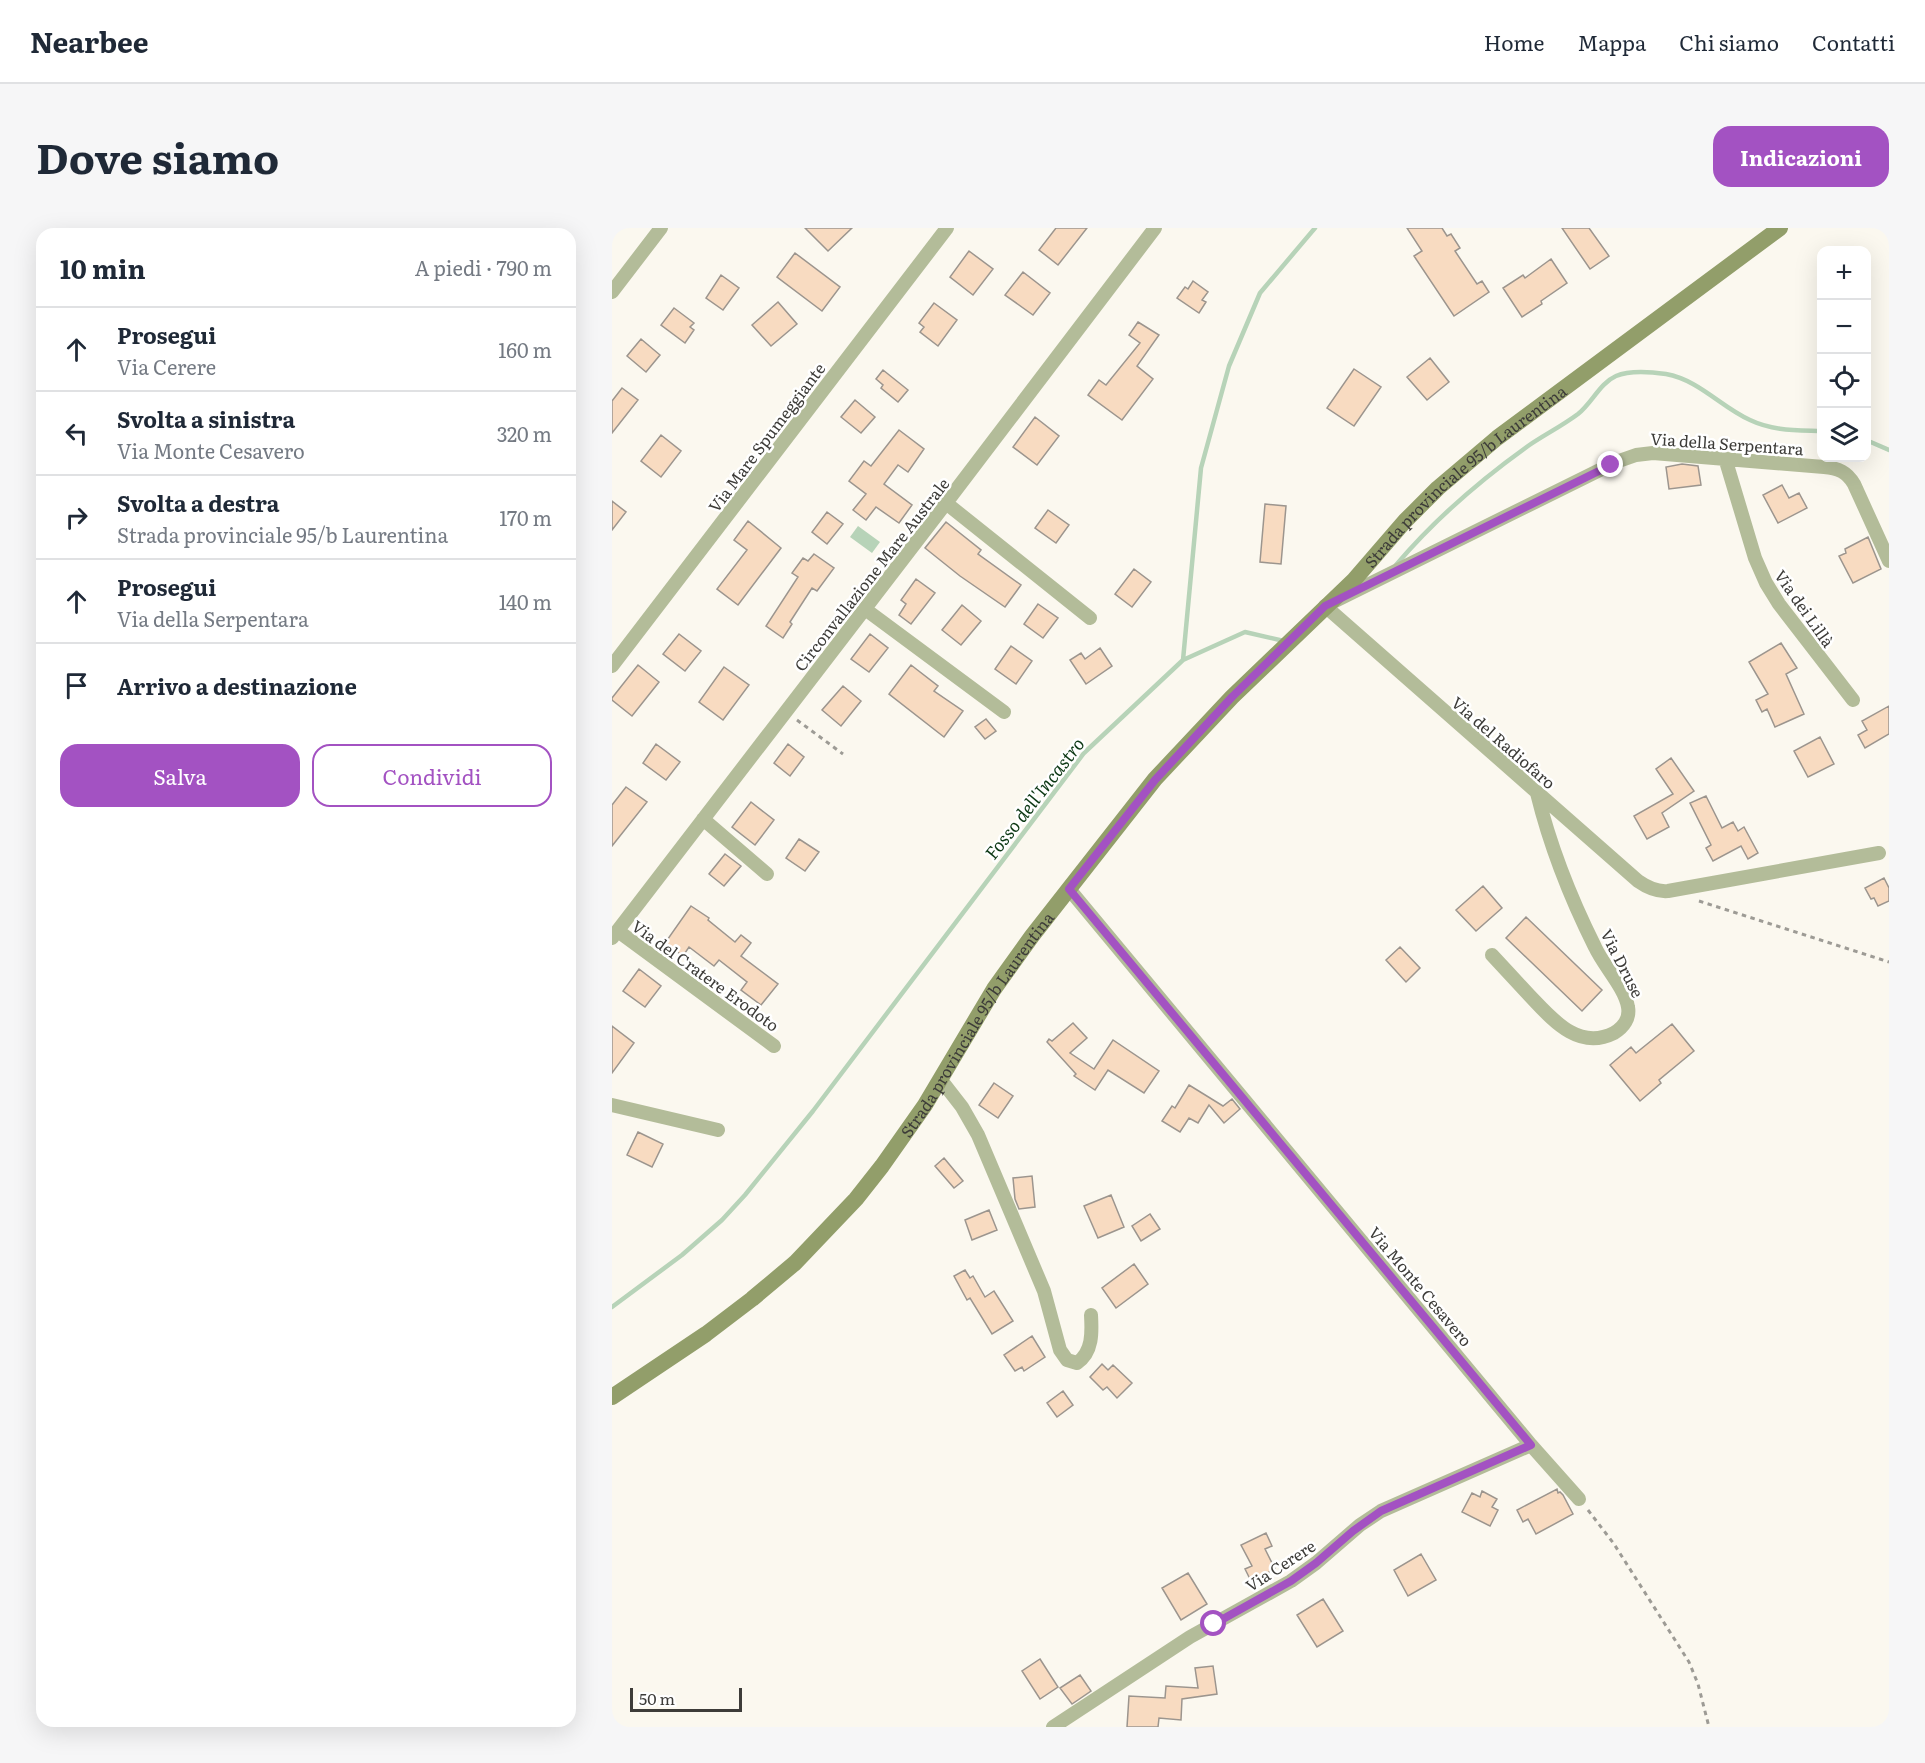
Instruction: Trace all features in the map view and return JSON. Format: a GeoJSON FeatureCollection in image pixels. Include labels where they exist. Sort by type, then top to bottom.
{"type":"FeatureCollection","features":[{"type":"Feature","properties":{"kind":"main road","name":"Strada provinciale 95/b Laurentina"},"geometry":{"type":"LineString","coordinates":[[612,1396],[706,1335],[752,1299],[795,1263],[868,1185],[941,1080],[994,989],[1032,936],[1155,780],[1232,697],[1354,580],[1405,521],[1474,456],[1780,228]]}},
{"type":"Feature","properties":{"kind":"street"},"geometry":{"type":"LineString","coordinates":[[612,292],[661,228]]}},
{"type":"Feature","properties":{"kind":"street","name":"Via Mare Spumeggiante"},"geometry":{"type":"LineString","coordinates":[[612,666],[947,228]]}},
{"type":"Feature","properties":{"kind":"street","name":"Circonvallazione Mare Australe"},"geometry":{"type":"LineString","coordinates":[[615,935],[1155,228]]}},
{"type":"Feature","properties":{"kind":"street","name":"Via della Serpentara"},"geometry":{"type":"LineString","coordinates":[[1325,606],[1629,457],[1660,453],[1824,466],[1846,473],[1854,484],[1889,561]]}},
{"type":"Feature","properties":{"kind":"street","name":"Via dei Lillà"},"geometry":{"type":"LineString","coordinates":[[1725,458],[1755,558],[1766,583],[1779,604],[1853,700]]}},
{"type":"Feature","properties":{"kind":"street"},"geometry":{"type":"LineString","coordinates":[[946,503],[1090,618]]}},
{"type":"Feature","properties":{"kind":"street","name":"Via del Radiofaro"},"geometry":{"type":"LineString","coordinates":[[1325,606],[1638,881],[1657,891],[1668,891],[1879,853]]}},
{"type":"Feature","properties":{"kind":"street"},"geometry":{"type":"LineString","coordinates":[[865,609],[1004,712]]}},
{"type":"Feature","properties":{"kind":"street","name":"Via Druse"},"geometry":{"type":"LineString","coordinates":[[1492,955],[1553,1021],[1574,1035],[1590,1038],[1601,1037],[1616,1032],[1625,1023],[1629,1012],[1626,998],[1601,960],[1582,919],[1551,845],[1537,793]]}},
{"type":"Feature","properties":{"kind":"street"},"geometry":{"type":"LineString","coordinates":[[703,819],[767,874]]}},
{"type":"Feature","properties":{"kind":"street","name":"Via Monte Cesavero"},"geometry":{"type":"LineString","coordinates":[[1069,889],[1531,1445],[1579,1499]]}},
{"type":"Feature","properties":{"kind":"street","name":"Via del Cratere Erodoto"},"geometry":{"type":"LineString","coordinates":[[615,935],[774,1046]]}},
{"type":"Feature","properties":{"kind":"street"},"geometry":{"type":"LineString","coordinates":[[941,1080],[962,1107],[978,1135],[1040,1283],[1060,1350],[1067,1360],[1077,1363],[1085,1354],[1091,1337],[1091,1315]]}},
{"type":"Feature","properties":{"kind":"street"},"geometry":{"type":"LineString","coordinates":[[612,1105],[718,1130]]}},
{"type":"Feature","properties":{"kind":"street","name":"Via Cerere"},"geometry":{"type":"LineString","coordinates":[[1053,1727],[1190,1638],[1291,1581],[1381,1511],[1531,1445]]}},
{"type":"Feature","properties":{"kind":"path"},"geometry":{"type":"LineString","coordinates":[[786,712],[843,754]]}},
{"type":"Feature","properties":{"kind":"path"},"geometry":{"type":"LineString","coordinates":[[1668,891],[1889,962]]}},
{"type":"Feature","properties":{"kind":"path"},"geometry":{"type":"LineString","coordinates":[[1579,1499],[1614,1544],[1689,1662],[1698,1684],[1709,1727]]}},
{"type":"Feature","properties":{"kind":"shaded area"},"geometry":{"type":"Polygon","coordinates":[[[858,526],[880,542],[872,553],[850,537],[858,526]]]}},
{"type":"Feature","properties":{"kind":"building"},"geometry":{"type":"Polygon","coordinates":[[[805,228],[852,228],[828,251],[805,228]]]}},
{"type":"Feature","properties":{"kind":"building"},"geometry":{"type":"Polygon","coordinates":[[[1056,228],[1087,228],[1058,265],[1039,250],[1056,228]]]}},
{"type":"Feature","properties":{"kind":"building"},"geometry":{"type":"Polygon","coordinates":[[[1407,228],[1442,228],[1447,236],[1451,234],[1460,248],[1455,251],[1477,284],[1482,281],[1489,292],[1454,316],[1414,256],[1422,251],[1407,228]]]}},
{"type":"Feature","properties":{"kind":"building"},"geometry":{"type":"Polygon","coordinates":[[[1562,228],[1589,228],[1609,256],[1590,269],[1562,228]]]}},
{"type":"Feature","properties":{"kind":"building"},"geometry":{"type":"Polygon","coordinates":[[[969,251],[993,269],[973,295],[950,277],[969,251]]]}},
{"type":"Feature","properties":{"kind":"building"},"geometry":{"type":"Polygon","coordinates":[[[795,253],[840,287],[822,311],[777,277],[795,253]]]}},
{"type":"Feature","properties":{"kind":"building"},"geometry":{"type":"Polygon","coordinates":[[[1551,259],[1567,283],[1522,317],[1503,288],[1523,275],[1525,278],[1551,259]]]}},
{"type":"Feature","properties":{"kind":"building"},"geometry":{"type":"Polygon","coordinates":[[[1023,272],[1050,293],[1033,315],[1005,295],[1023,272]]]}},
{"type":"Feature","properties":{"kind":"building"},"geometry":{"type":"Polygon","coordinates":[[[721,275],[739,288],[723,310],[706,298],[721,275]]]}},
{"type":"Feature","properties":{"kind":"building"},"geometry":{"type":"Polygon","coordinates":[[[1193,281],[1208,292],[1202,300],[1206,302],[1199,313],[1177,298],[1185,287],[1188,289],[1193,281]]]}},
{"type":"Feature","properties":{"kind":"building"},"geometry":{"type":"Polygon","coordinates":[[[778,302],[797,324],[771,346],[752,325],[778,302]]]}},
{"type":"Feature","properties":{"kind":"building"},"geometry":{"type":"Polygon","coordinates":[[[934,303],[957,320],[938,346],[920,332],[924,327],[919,323],[934,303]]]}},
{"type":"Feature","properties":{"kind":"building"},"geometry":{"type":"Polygon","coordinates":[[[674,308],[694,323],[690,327],[694,330],[685,343],[661,325],[674,308]]]}},
{"type":"Feature","properties":{"kind":"building"},"geometry":{"type":"Polygon","coordinates":[[[1138,322],[1159,335],[1137,366],[1153,379],[1122,420],[1088,395],[1099,380],[1106,385],[1140,343],[1129,335],[1138,322]]]}},
{"type":"Feature","properties":{"kind":"building"},"geometry":{"type":"Polygon","coordinates":[[[641,339],[660,355],[646,372],[627,356],[641,339]]]}},
{"type":"Feature","properties":{"kind":"building"},"geometry":{"type":"Polygon","coordinates":[[[1430,358],[1449,382],[1427,400],[1407,377],[1430,358]]]}},
{"type":"Feature","properties":{"kind":"building"},"geometry":{"type":"Polygon","coordinates":[[[1354,369],[1381,387],[1354,426],[1327,408],[1354,369]]]}},
{"type":"Feature","properties":{"kind":"building"},"geometry":{"type":"Polygon","coordinates":[[[883,370],[908,390],[898,402],[881,388],[883,385],[876,379],[883,370]]]}},
{"type":"Feature","properties":{"kind":"building"},"geometry":{"type":"Polygon","coordinates":[[[622,388],[638,400],[612,433],[612,401],[622,388]]]}},
{"type":"Feature","properties":{"kind":"building"},"geometry":{"type":"Polygon","coordinates":[[[855,400],[875,417],[861,433],[841,417],[855,400]]]}},
{"type":"Feature","properties":{"kind":"building"},"geometry":{"type":"Polygon","coordinates":[[[1035,417],[1059,436],[1037,465],[1013,447],[1035,417]]]}},
{"type":"Feature","properties":{"kind":"building"},"geometry":{"type":"Polygon","coordinates":[[[899,430],[924,449],[908,472],[898,465],[884,484],[912,505],[899,523],[876,507],[866,520],[853,510],[866,494],[849,481],[864,461],[871,466],[899,430]]]}},
{"type":"Feature","properties":{"kind":"building"},"geometry":{"type":"Polygon","coordinates":[[[661,435],[681,451],[661,477],[641,461],[661,435]]]}},
{"type":"Feature","properties":{"kind":"building"},"geometry":{"type":"Polygon","coordinates":[[[1682,464],[1698,466],[1701,485],[1669,489],[1666,467],[1682,464]]]}},
{"type":"Feature","properties":{"kind":"building"},"geometry":{"type":"Polygon","coordinates":[[[1782,485],[1789,498],[1799,493],[1807,508],[1778,523],[1763,495],[1782,485]]]}},
{"type":"Feature","properties":{"kind":"building"},"geometry":{"type":"Polygon","coordinates":[[[612,501],[626,512],[612,530],[612,501]]]}},
{"type":"Feature","properties":{"kind":"building"},"geometry":{"type":"Polygon","coordinates":[[[1265,504],[1286,506],[1281,564],[1260,562],[1265,504]]]}},
{"type":"Feature","properties":{"kind":"building"},"geometry":{"type":"Polygon","coordinates":[[[1048,510],[1069,525],[1056,543],[1035,528],[1048,510]]]}},
{"type":"Feature","properties":{"kind":"building"},"geometry":{"type":"Polygon","coordinates":[[[827,512],[843,524],[827,544],[812,532],[827,512]]]}},
{"type":"Feature","properties":{"kind":"building"},"geometry":{"type":"Polygon","coordinates":[[[748,521],[781,548],[738,605],[717,589],[747,550],[734,540],[748,521]]]}},
{"type":"Feature","properties":{"kind":"building"},"geometry":{"type":"Polygon","coordinates":[[[946,522],[981,550],[978,554],[1021,585],[1005,607],[925,548],[946,522]]]}},
{"type":"Feature","properties":{"kind":"building"},"geometry":{"type":"Polygon","coordinates":[[[1868,537],[1881,569],[1853,583],[1839,556],[1846,553],[1845,549],[1868,537]]]}},
{"type":"Feature","properties":{"kind":"building"},"geometry":{"type":"Polygon","coordinates":[[[814,554],[834,568],[817,591],[812,588],[790,622],[792,624],[783,638],[766,626],[798,577],[792,573],[803,558],[808,561],[814,554]]]}},
{"type":"Feature","properties":{"kind":"building"},"geometry":{"type":"Polygon","coordinates":[[[1134,569],[1151,582],[1132,607],[1115,594],[1134,569]]]}},
{"type":"Feature","properties":{"kind":"building"},"geometry":{"type":"Polygon","coordinates":[[[916,579],[935,593],[911,624],[899,615],[906,604],[901,600],[916,579]]]}},
{"type":"Feature","properties":{"kind":"building"},"geometry":{"type":"Polygon","coordinates":[[[1038,604],[1058,618],[1043,638],[1024,624],[1038,604]]]}},
{"type":"Feature","properties":{"kind":"building"},"geometry":{"type":"Polygon","coordinates":[[[962,605],[981,621],[961,645],[942,630],[962,605]]]}},
{"type":"Feature","properties":{"kind":"building"},"geometry":{"type":"Polygon","coordinates":[[[679,634],[701,651],[685,671],[663,654],[679,634]]]}},
{"type":"Feature","properties":{"kind":"building"},"geometry":{"type":"Polygon","coordinates":[[[870,634],[888,648],[869,672],[851,659],[870,634]]]}},
{"type":"Feature","properties":{"kind":"building"},"geometry":{"type":"Polygon","coordinates":[[[1781,643],[1797,668],[1786,674],[1804,714],[1775,727],[1767,709],[1762,712],[1756,700],[1768,694],[1749,662],[1781,643]]]}},
{"type":"Feature","properties":{"kind":"building"},"geometry":{"type":"Polygon","coordinates":[[[1011,646],[1032,661],[1016,684],[995,669],[1011,646]]]}},
{"type":"Feature","properties":{"kind":"building"},"geometry":{"type":"Polygon","coordinates":[[[1100,648],[1112,666],[1086,684],[1070,660],[1081,653],[1085,659],[1100,648]]]}},
{"type":"Feature","properties":{"kind":"building"},"geometry":{"type":"Polygon","coordinates":[[[638,665],[659,682],[632,716],[612,698],[638,665]]]}},
{"type":"Feature","properties":{"kind":"building"},"geometry":{"type":"Polygon","coordinates":[[[911,665],[938,686],[934,691],[963,711],[944,737],[889,694],[911,665]]]}},
{"type":"Feature","properties":{"kind":"building"},"geometry":{"type":"Polygon","coordinates":[[[724,667],[749,685],[723,720],[699,702],[724,667]]]}},
{"type":"Feature","properties":{"kind":"building"},"geometry":{"type":"Polygon","coordinates":[[[843,686],[861,701],[841,726],[822,710],[843,686]]]}},
{"type":"Feature","properties":{"kind":"building"},"geometry":{"type":"Polygon","coordinates":[[[1889,706],[1889,734],[1865,748],[1858,735],[1867,730],[1862,721],[1889,706]]]}},
{"type":"Feature","properties":{"kind":"building"},"geometry":{"type":"Polygon","coordinates":[[[986,719],[996,731],[985,739],[975,727],[986,719]]]}},
{"type":"Feature","properties":{"kind":"building"},"geometry":{"type":"Polygon","coordinates":[[[1820,737],[1834,764],[1808,777],[1794,751],[1820,737]]]}},
{"type":"Feature","properties":{"kind":"building"},"geometry":{"type":"Polygon","coordinates":[[[656,744],[680,762],[666,780],[643,763],[656,744]]]}},
{"type":"Feature","properties":{"kind":"building"},"geometry":{"type":"Polygon","coordinates":[[[788,744],[804,757],[790,776],[774,763],[788,744]]]}},
{"type":"Feature","properties":{"kind":"building"},"geometry":{"type":"Polygon","coordinates":[[[1671,758],[1694,791],[1662,813],[1669,827],[1647,839],[1634,816],[1673,794],[1656,769],[1671,758]]]}},
{"type":"Feature","properties":{"kind":"building"},"geometry":{"type":"Polygon","coordinates":[[[626,787],[647,802],[612,846],[612,805],[626,787]]]}},
{"type":"Feature","properties":{"kind":"building"},"geometry":{"type":"Polygon","coordinates":[[[1706,796],[1722,828],[1733,822],[1738,831],[1744,827],[1758,853],[1748,859],[1741,846],[1713,861],[1706,848],[1711,845],[1690,803],[1706,796]]]}},
{"type":"Feature","properties":{"kind":"building"},"geometry":{"type":"Polygon","coordinates":[[[751,802],[774,820],[755,845],[732,827],[751,802]]]}},
{"type":"Feature","properties":{"kind":"building"},"geometry":{"type":"Polygon","coordinates":[[[799,839],[819,852],[805,871],[786,858],[799,839]]]}},
{"type":"Feature","properties":{"kind":"building"},"geometry":{"type":"Polygon","coordinates":[[[725,854],[741,866],[724,886],[709,874],[725,854]]]}},
{"type":"Feature","properties":{"kind":"building"},"geometry":{"type":"Polygon","coordinates":[[[1884,878],[1889,888],[1889,901],[1878,906],[1865,888],[1884,878]]]}},
{"type":"Feature","properties":{"kind":"building"},"geometry":{"type":"Polygon","coordinates":[[[1483,886],[1502,908],[1476,931],[1456,910],[1483,886]]]}},
{"type":"Feature","properties":{"kind":"building"},"geometry":{"type":"Polygon","coordinates":[[[691,906],[709,918],[708,920],[735,942],[741,935],[751,943],[741,956],[778,984],[761,1005],[741,990],[747,982],[719,960],[714,966],[689,947],[683,956],[665,943],[691,906]]]}},
{"type":"Feature","properties":{"kind":"building"},"geometry":{"type":"Polygon","coordinates":[[[1526,917],[1602,990],[1582,1011],[1506,938],[1526,917]]]}},
{"type":"Feature","properties":{"kind":"building"},"geometry":{"type":"Polygon","coordinates":[[[1400,947],[1420,968],[1406,982],[1386,960],[1400,947]]]}},
{"type":"Feature","properties":{"kind":"building"},"geometry":{"type":"Polygon","coordinates":[[[639,969],[661,986],[645,1007],[623,991],[639,969]]]}},
{"type":"Feature","properties":{"kind":"building"},"geometry":{"type":"Polygon","coordinates":[[[1073,1023],[1087,1038],[1070,1053],[1094,1069],[1113,1040],[1159,1071],[1144,1093],[1108,1070],[1095,1090],[1074,1076],[1076,1074],[1047,1042],[1049,1039],[1052,1041],[1073,1023]]]}},
{"type":"Feature","properties":{"kind":"building"},"geometry":{"type":"Polygon","coordinates":[[[1672,1024],[1694,1051],[1659,1080],[1661,1083],[1640,1101],[1610,1065],[1631,1047],[1636,1053],[1672,1024]]]}},
{"type":"Feature","properties":{"kind":"building"},"geometry":{"type":"Polygon","coordinates":[[[612,1026],[634,1043],[612,1073],[612,1026]]]}},
{"type":"Feature","properties":{"kind":"building"},"geometry":{"type":"Polygon","coordinates":[[[994,1083],[1013,1096],[998,1118],[979,1105],[994,1083]]]}},
{"type":"Feature","properties":{"kind":"building"},"geometry":{"type":"Polygon","coordinates":[[[1189,1085],[1223,1106],[1232,1099],[1240,1109],[1224,1123],[1209,1105],[1198,1123],[1189,1118],[1180,1132],[1162,1121],[1172,1106],[1175,1108],[1189,1085]]]}},
{"type":"Feature","properties":{"kind":"building"},"geometry":{"type":"Polygon","coordinates":[[[638,1132],[663,1144],[652,1167],[627,1155],[638,1132]]]}},
{"type":"Feature","properties":{"kind":"building"},"geometry":{"type":"Polygon","coordinates":[[[944,1158],[963,1181],[954,1188],[935,1166],[944,1158]]]}},
{"type":"Feature","properties":{"kind":"building"},"geometry":{"type":"Polygon","coordinates":[[[1032,1176],[1035,1207],[1019,1209],[1015,1199],[1013,1178],[1032,1176]]]}},
{"type":"Feature","properties":{"kind":"building"},"geometry":{"type":"Polygon","coordinates":[[[1111,1195],[1124,1227],[1098,1238],[1084,1206],[1111,1195]]]}},
{"type":"Feature","properties":{"kind":"building"},"geometry":{"type":"Polygon","coordinates":[[[989,1210],[997,1230],[972,1240],[965,1220],[989,1210]]]}},
{"type":"Feature","properties":{"kind":"building"},"geometry":{"type":"Polygon","coordinates":[[[1150,1214],[1160,1229],[1141,1241],[1132,1226],[1150,1214]]]}},
{"type":"Feature","properties":{"kind":"building"},"geometry":{"type":"Polygon","coordinates":[[[1134,1264],[1148,1284],[1116,1308],[1102,1288],[1134,1264]]]}},
{"type":"Feature","properties":{"kind":"building"},"geometry":{"type":"Polygon","coordinates":[[[965,1270],[970,1278],[973,1276],[985,1297],[994,1291],[1013,1321],[992,1334],[970,1298],[967,1300],[954,1276],[965,1270]]]}},
{"type":"Feature","properties":{"kind":"building"},"geometry":{"type":"Polygon","coordinates":[[[1032,1336],[1045,1357],[1024,1371],[1022,1367],[1015,1371],[1004,1355],[1032,1336]]]}},
{"type":"Feature","properties":{"kind":"building"},"geometry":{"type":"Polygon","coordinates":[[[1102,1364],[1108,1370],[1113,1365],[1132,1383],[1117,1398],[1107,1387],[1103,1390],[1090,1377],[1102,1364]]]}},
{"type":"Feature","properties":{"kind":"building"},"geometry":{"type":"Polygon","coordinates":[[[1063,1391],[1073,1405],[1057,1417],[1047,1403],[1063,1391]]]}},
{"type":"Feature","properties":{"kind":"building"},"geometry":{"type":"Polygon","coordinates":[[[1557,1489],[1558,1493],[1563,1495],[1573,1514],[1536,1534],[1528,1519],[1523,1522],[1517,1510],[1557,1489]]]}},
{"type":"Feature","properties":{"kind":"building"},"geometry":{"type":"Polygon","coordinates":[[[1482,1491],[1497,1499],[1492,1507],[1498,1510],[1490,1526],[1462,1512],[1472,1493],[1480,1497],[1482,1491]]]}},
{"type":"Feature","properties":{"kind":"building"},"geometry":{"type":"Polygon","coordinates":[[[1266,1533],[1272,1546],[1265,1549],[1275,1569],[1251,1581],[1245,1569],[1252,1566],[1241,1545],[1266,1533]]]}},
{"type":"Feature","properties":{"kind":"building"},"geometry":{"type":"Polygon","coordinates":[[[1421,1554],[1436,1580],[1408,1596],[1394,1570],[1421,1554]]]}},
{"type":"Feature","properties":{"kind":"building"},"geometry":{"type":"Polygon","coordinates":[[[1188,1573],[1207,1604],[1181,1620],[1162,1588],[1188,1573]]]}},
{"type":"Feature","properties":{"kind":"building"},"geometry":{"type":"Polygon","coordinates":[[[1323,1599],[1343,1631],[1317,1647],[1297,1615],[1323,1599]]]}},
{"type":"Feature","properties":{"kind":"building"},"geometry":{"type":"Polygon","coordinates":[[[1040,1659],[1058,1687],[1040,1699],[1022,1671],[1040,1659]]]}},
{"type":"Feature","properties":{"kind":"building"},"geometry":{"type":"Polygon","coordinates":[[[1213,1666],[1217,1694],[1182,1699],[1181,1720],[1159,1718],[1158,1727],[1127,1727],[1129,1696],[1165,1698],[1166,1686],[1198,1688],[1195,1668],[1213,1666]]]}},
{"type":"Feature","properties":{"kind":"building"},"geometry":{"type":"Polygon","coordinates":[[[1080,1675],[1091,1691],[1072,1704],[1060,1688],[1080,1675]]]}},
{"type":"Feature","properties":{"kind":"waterway","name":"Fosso dell'Incastro"},"geometry":{"type":"LineString","coordinates":[[612,1307],[682,1255],[722,1220],[745,1195],[813,1111],[1084,753],[1183,660],[1201,468],[1229,366],[1260,293],[1315,228]]}},
{"type":"Feature","properties":{"kind":"waterway"},"geometry":{"type":"LineString","coordinates":[[1396,565],[1442,516],[1475,487],[1528,446],[1578,414],[1605,383],[1622,374],[1648,372],[1678,377],[1739,415],[1759,424],[1785,429],[1817,431]]}},
{"type":"Feature","properties":{"kind":"waterway"},"geometry":{"type":"LineString","coordinates":[[1871,442],[1889,450]]}},
{"type":"Feature","properties":{"kind":"waterway"},"geometry":{"type":"LineString","coordinates":[[1183,660],[1245,632],[1284,641]]}},
{"type":"Feature","properties":{"kind":"route"},"geometry":{"type":"LineString","coordinates":[[1214,1624],[1291,1581],[1381,1511],[1531,1445],[1069,889],[1155,780],[1232,697],[1325,606],[1611,465]]}}]}
